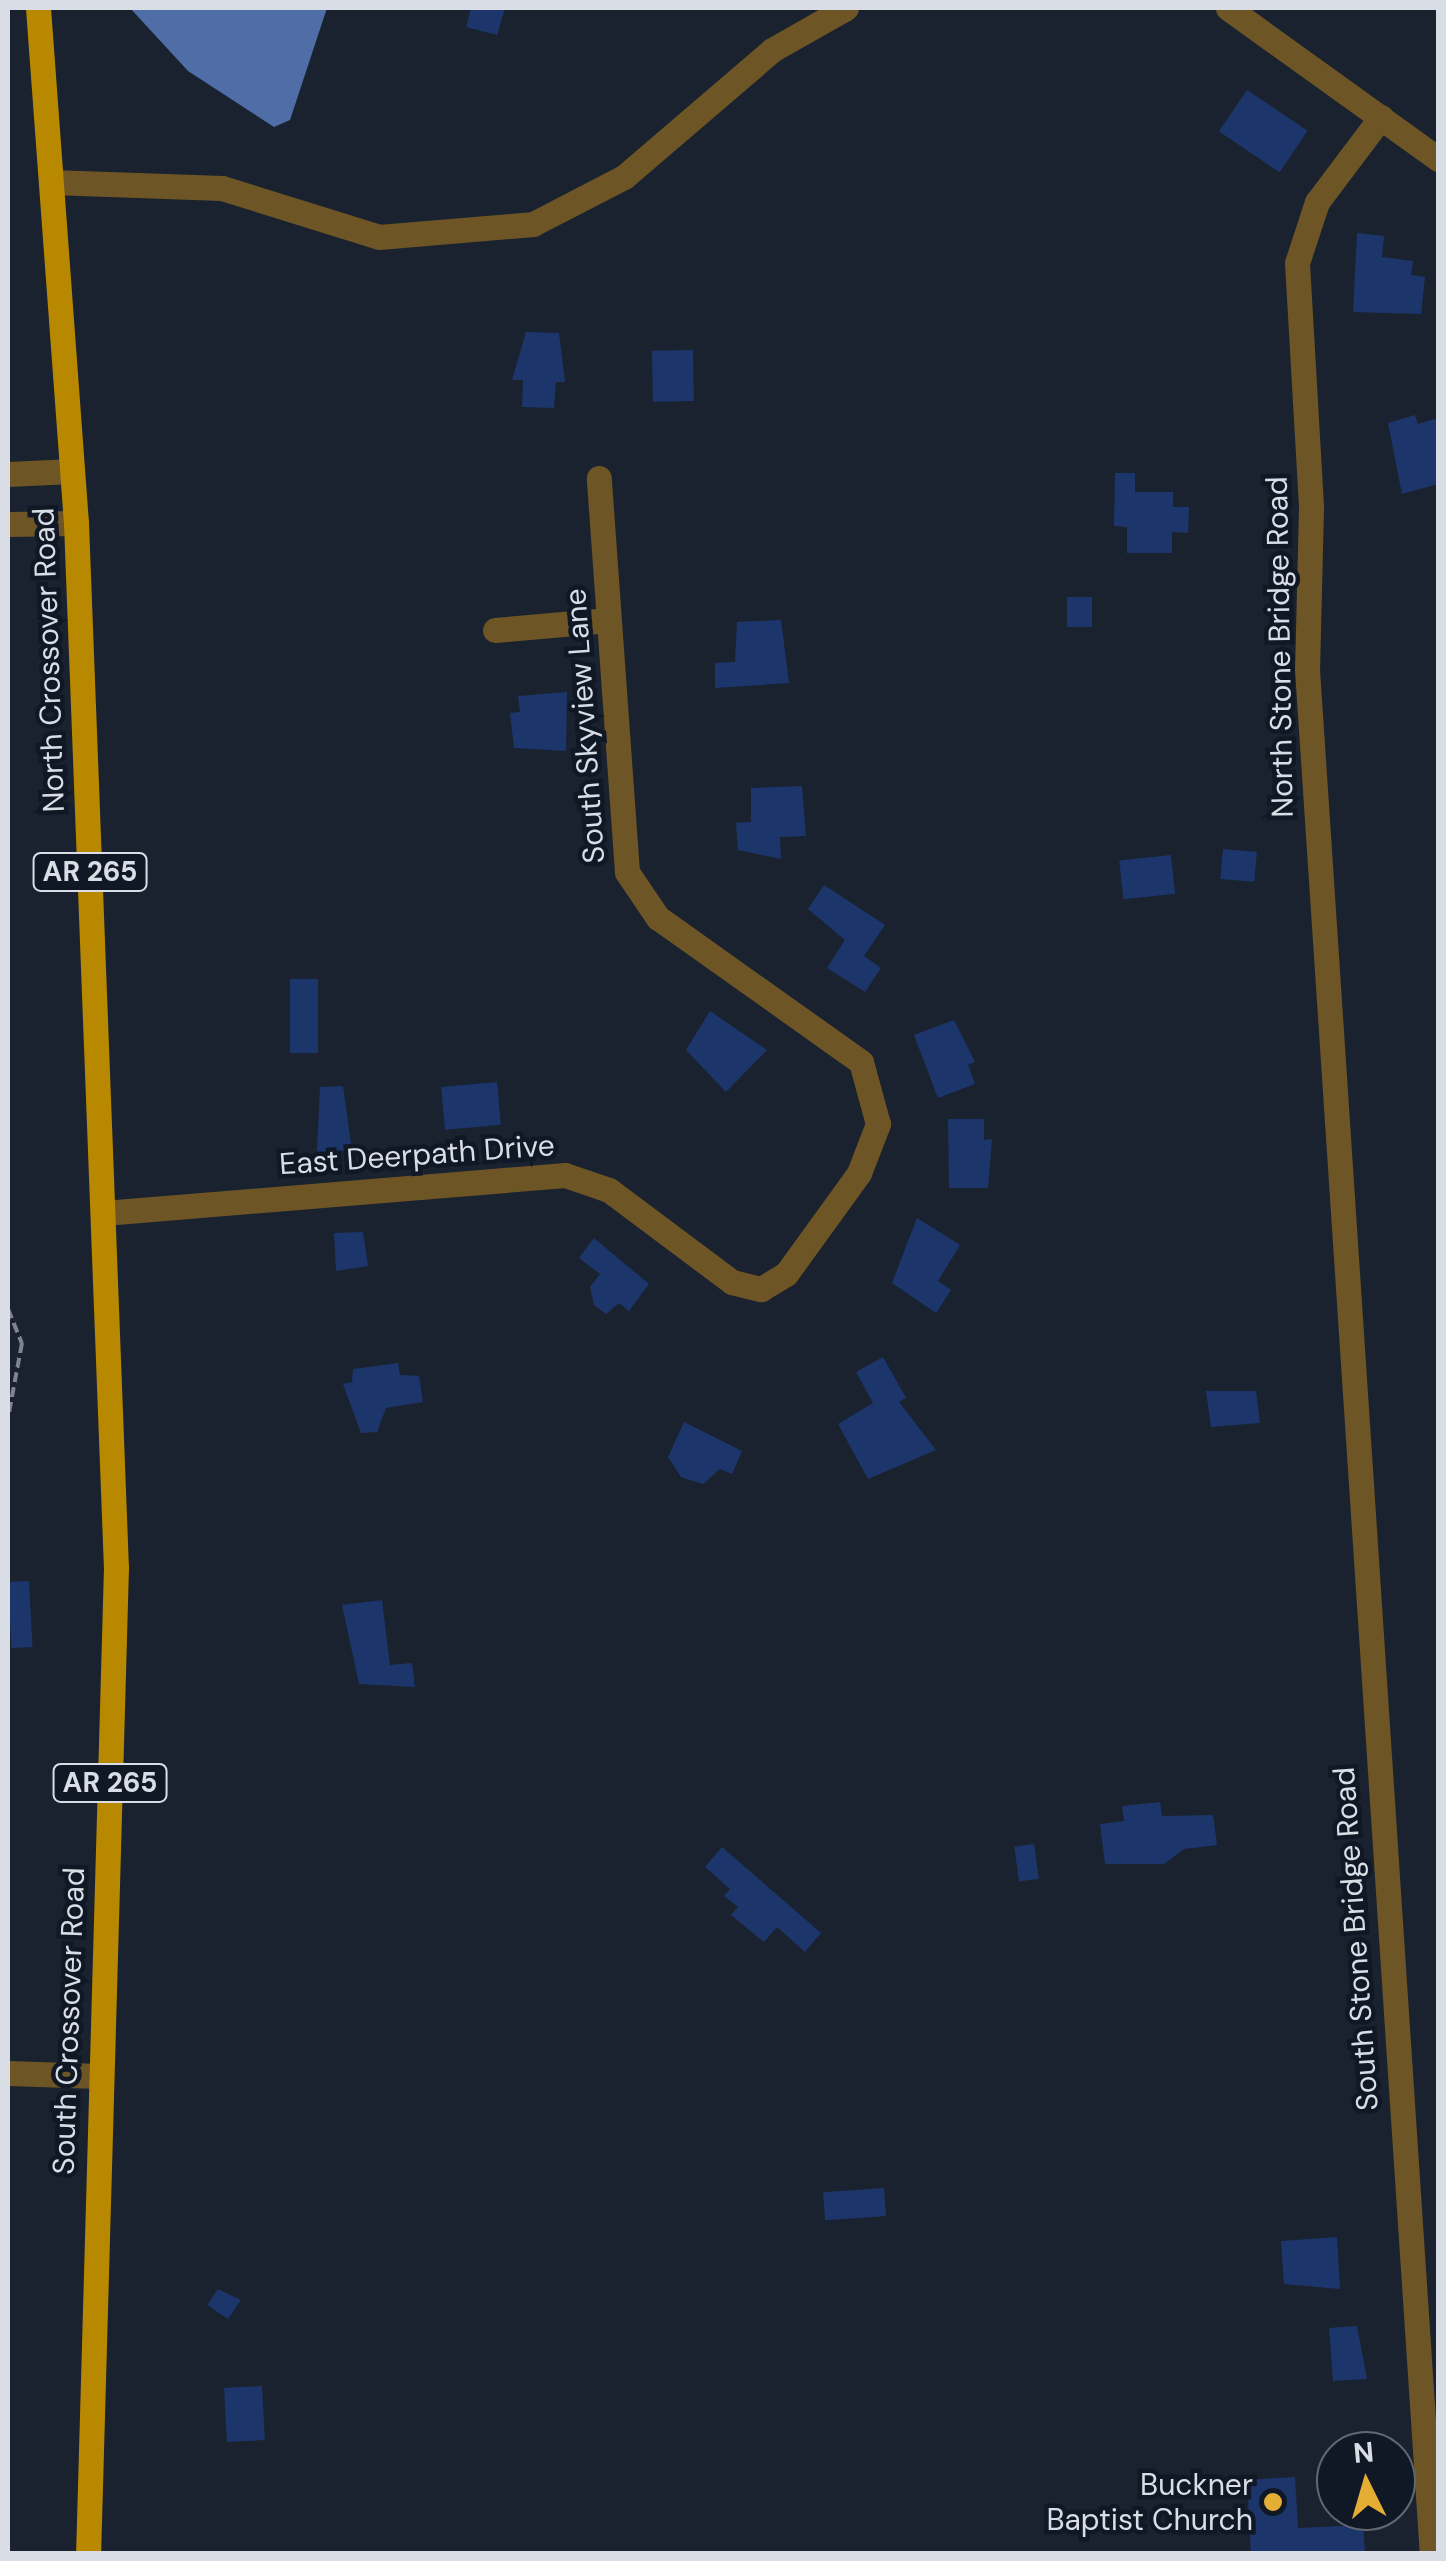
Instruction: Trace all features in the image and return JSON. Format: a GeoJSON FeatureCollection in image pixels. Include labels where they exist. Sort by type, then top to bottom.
{"type":"FeatureCollection","features":[{"type":"Feature","properties":{"kind":"main road","name":"North Crossover Road"},"geometry":{"type":"LineString","coordinates":[[38,8],[76,523],[114,1490]]}},
{"type":"Feature","properties":{"kind":"main road","name":"South Crossover Road"},"geometry":{"type":"LineString","coordinates":[[88,2554],[114,1490]]}},
{"type":"Feature","properties":{"kind":"street"},"geometry":{"type":"LineString","coordinates":[[51,182],[222,188],[379,237],[533,224],[624,177],[772,50],[846,8]]}},
{"type":"Feature","properties":{"kind":"street"},"geometry":{"type":"LineString","coordinates":[[1228,8],[1438,159]]}},
{"type":"Feature","properties":{"kind":"street","name":"North Stone Bridge Road"},"geometry":{"type":"LineString","coordinates":[[1352,1320],[1307,669],[1311,508],[1297,263],[1317,202],[1380,117]]}},
{"type":"Feature","properties":{"kind":"street"},"geometry":{"type":"LineString","coordinates":[[8,474],[72,471]]}},
{"type":"Feature","properties":{"kind":"street","name":"South Skyview Lane"},"geometry":{"type":"LineString","coordinates":[[599,478],[608,620],[635,890],[658,918],[836,1038],[875,1094],[878,1124],[859,1172],[786,1274],[761,1290]]}},
{"type":"Feature","properties":{"kind":"street"},"geometry":{"type":"LineString","coordinates":[[8,524],[76,523]]}},
{"type":"Feature","properties":{"kind":"street"},"geometry":{"type":"LineString","coordinates":[[495,630],[608,620]]}},
{"type":"Feature","properties":{"kind":"street","name":"East Deerpath Drive"},"geometry":{"type":"LineString","coordinates":[[104,1212],[566,1176],[609,1190],[732,1282],[761,1290]]}},
{"type":"Feature","properties":{"kind":"street","name":"South Stone Bridge Road"},"geometry":{"type":"LineString","coordinates":[[1352,1320],[1432,2554]]}},
{"type":"Feature","properties":{"kind":"street"},"geometry":{"type":"LineString","coordinates":[[8,2073],[99,2076]]}},
{"type":"Feature","properties":{"kind":"path"},"geometry":{"type":"LineString","coordinates":[[8,1309],[22,1343],[8,1418]]}},
{"type":"Feature","properties":{"kind":"water"},"geometry":{"type":"Polygon","coordinates":[[[130,8],[327,8],[290,120],[274,127],[188,71],[130,8]]]}},
{"type":"Feature","properties":{"kind":"building"},"geometry":{"type":"Polygon","coordinates":[[[471,8],[505,8],[497,35],[466,27],[471,8]]]}},
{"type":"Feature","properties":{"kind":"building"},"geometry":{"type":"Polygon","coordinates":[[[1247,90],[1308,131],[1280,172],[1219,131],[1247,90]]]}},
{"type":"Feature","properties":{"kind":"building"},"geometry":{"type":"Polygon","coordinates":[[[1357,233],[1384,236],[1382,257],[1413,261],[1411,275],[1425,277],[1421,314],[1353,312],[1357,233]]]}},
{"type":"Feature","properties":{"kind":"building"},"geometry":{"type":"Polygon","coordinates":[[[526,332],[559,333],[565,382],[556,382],[554,408],[522,407],[523,380],[512,380],[526,332]]]}},
{"type":"Feature","properties":{"kind":"building"},"geometry":{"type":"Polygon","coordinates":[[[693,350],[694,401],[653,402],[652,351],[693,350]]]}},
{"type":"Feature","properties":{"kind":"building"},"geometry":{"type":"Polygon","coordinates":[[[1415,415],[1418,424],[1438,418],[1438,484],[1402,494],[1388,423],[1415,415]]]}},
{"type":"Feature","properties":{"kind":"building"},"geometry":{"type":"Polygon","coordinates":[[[1115,473],[1135,473],[1135,492],[1173,492],[1173,507],[1189,507],[1188,533],[1172,532],[1172,553],[1127,553],[1127,527],[1114,526],[1115,473]]]}},
{"type":"Feature","properties":{"kind":"building"},"geometry":{"type":"Polygon","coordinates":[[[1067,597],[1092,597],[1092,627],[1067,627],[1067,597]]]}},
{"type":"Feature","properties":{"kind":"building"},"geometry":{"type":"Polygon","coordinates":[[[781,620],[789,683],[715,688],[715,663],[735,662],[737,622],[781,620]]]}},
{"type":"Feature","properties":{"kind":"building"},"geometry":{"type":"Polygon","coordinates":[[[567,692],[566,751],[514,748],[510,713],[520,712],[518,696],[567,692]]]}},
{"type":"Feature","properties":{"kind":"building"},"geometry":{"type":"Polygon","coordinates":[[[802,786],[806,836],[780,837],[781,859],[738,850],[736,823],[751,822],[751,788],[802,786]]]}},
{"type":"Feature","properties":{"kind":"building"},"geometry":{"type":"Polygon","coordinates":[[[1223,849],[1257,852],[1254,882],[1220,879],[1223,849]]]}},
{"type":"Feature","properties":{"kind":"building"},"geometry":{"type":"Polygon","coordinates":[[[1171,855],[1175,894],[1123,899],[1119,860],[1171,855]]]}},
{"type":"Feature","properties":{"kind":"building"},"geometry":{"type":"Polygon","coordinates":[[[824,885],[885,925],[864,956],[881,968],[865,992],[827,968],[845,940],[808,909],[824,885]]]}},
{"type":"Feature","properties":{"kind":"building"},"geometry":{"type":"Polygon","coordinates":[[[290,979],[318,979],[318,1053],[290,1053],[290,979]]]}},
{"type":"Feature","properties":{"kind":"building"},"geometry":{"type":"Polygon","coordinates":[[[710,1011],[767,1050],[726,1092],[686,1050],[710,1011]]]}},
{"type":"Feature","properties":{"kind":"building"},"geometry":{"type":"Polygon","coordinates":[[[954,1020],[975,1062],[968,1065],[975,1084],[938,1098],[914,1035],[954,1020]]]}},
{"type":"Feature","properties":{"kind":"building"},"geometry":{"type":"Polygon","coordinates":[[[497,1082],[501,1125],[445,1130],[441,1087],[497,1082]]]}},
{"type":"Feature","properties":{"kind":"building"},"geometry":{"type":"Polygon","coordinates":[[[343,1086],[352,1151],[317,1152],[320,1087],[343,1086]]]}},
{"type":"Feature","properties":{"kind":"building"},"geometry":{"type":"Polygon","coordinates":[[[948,1119],[984,1119],[984,1140],[992,1139],[988,1188],[949,1188],[948,1119]]]}},
{"type":"Feature","properties":{"kind":"building"},"geometry":{"type":"Polygon","coordinates":[[[917,1218],[960,1245],[938,1281],[951,1290],[936,1313],[892,1283],[917,1218]]]}},
{"type":"Feature","properties":{"kind":"building"},"geometry":{"type":"Polygon","coordinates":[[[363,1232],[368,1266],[336,1271],[334,1233],[363,1232]]]}},
{"type":"Feature","properties":{"kind":"building"},"geometry":{"type":"Polygon","coordinates":[[[594,1238],[649,1284],[629,1311],[619,1303],[606,1314],[594,1305],[590,1287],[600,1274],[579,1258],[594,1238]]]}},
{"type":"Feature","properties":{"kind":"building"},"geometry":{"type":"Polygon","coordinates":[[[883,1357],[906,1398],[899,1402],[936,1450],[868,1479],[838,1424],[873,1403],[856,1372],[883,1357]]]}},
{"type":"Feature","properties":{"kind":"building"},"geometry":{"type":"Polygon","coordinates":[[[398,1363],[400,1375],[419,1376],[423,1402],[386,1408],[377,1432],[361,1433],[343,1384],[352,1382],[353,1369],[398,1363]]]}},
{"type":"Feature","properties":{"kind":"building"},"geometry":{"type":"Polygon","coordinates":[[[1206,1391],[1256,1391],[1260,1423],[1211,1427],[1206,1391]]]}},
{"type":"Feature","properties":{"kind":"building"},"geometry":{"type":"Polygon","coordinates":[[[684,1422],[742,1451],[732,1474],[720,1469],[703,1484],[681,1477],[668,1457],[684,1422]]]}},
{"type":"Feature","properties":{"kind":"building"},"geometry":{"type":"Polygon","coordinates":[[[29,1581],[32,1647],[11,1648],[8,1582],[29,1581]]]}},
{"type":"Feature","properties":{"kind":"building"},"geometry":{"type":"Polygon","coordinates":[[[382,1600],[390,1665],[412,1663],[415,1687],[359,1684],[342,1605],[382,1600]]]}},
{"type":"Feature","properties":{"kind":"building"},"geometry":{"type":"Polygon","coordinates":[[[1160,1802],[1162,1816],[1213,1815],[1217,1845],[1184,1849],[1164,1864],[1105,1864],[1100,1824],[1124,1821],[1122,1806],[1160,1802]]]}},
{"type":"Feature","properties":{"kind":"building"},"geometry":{"type":"Polygon","coordinates":[[[1034,1844],[1039,1879],[1019,1881],[1014,1847],[1034,1844]]]}},
{"type":"Feature","properties":{"kind":"building"},"geometry":{"type":"Polygon","coordinates":[[[722,1847],[821,1933],[805,1952],[777,1927],[764,1942],[731,1915],[738,1907],[724,1896],[730,1889],[705,1867],[722,1847]]]}},
{"type":"Feature","properties":{"kind":"building"},"geometry":{"type":"Polygon","coordinates":[[[884,2188],[886,2216],[825,2220],[823,2192],[884,2188]]]}},
{"type":"Feature","properties":{"kind":"building"},"geometry":{"type":"Polygon","coordinates":[[[1337,2237],[1340,2289],[1284,2284],[1281,2241],[1337,2237]]]}},
{"type":"Feature","properties":{"kind":"building"},"geometry":{"type":"Polygon","coordinates":[[[218,2289],[241,2300],[228,2319],[207,2305],[218,2289]]]}},
{"type":"Feature","properties":{"kind":"building"},"geometry":{"type":"Polygon","coordinates":[[[1357,2326],[1367,2379],[1333,2381],[1329,2328],[1357,2326]]]}},
{"type":"Feature","properties":{"kind":"building"},"geometry":{"type":"Polygon","coordinates":[[[262,2386],[265,2440],[227,2442],[224,2388],[262,2386]]]}},
{"type":"Feature","properties":{"kind":"building","name":"Buckner Baptist Church"},"geometry":{"type":"Polygon","coordinates":[[[1295,2477],[1298,2528],[1363,2531],[1365,2554],[1251,2554],[1247,2480],[1295,2477]]]}},
{"type":"Feature","properties":{"kind":"place","name":"Buckner Baptist Church"},"geometry":{"type":"Point","coordinates":[1273,2502]}}]}
